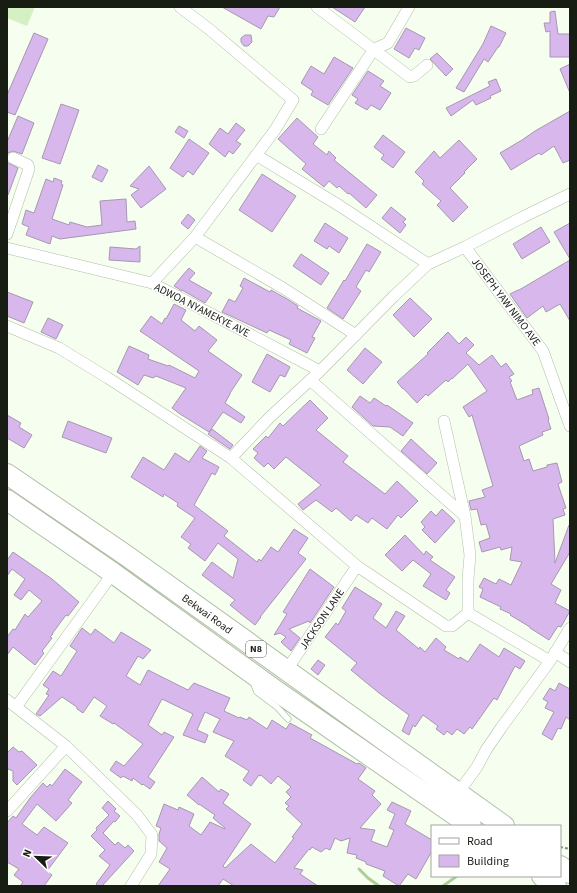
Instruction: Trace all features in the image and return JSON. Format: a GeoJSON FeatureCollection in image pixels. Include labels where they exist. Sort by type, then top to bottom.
{"type":"FeatureCollection","features":[{"type":"Feature","properties":{"kind":"highway","name":"Bekwai Road"},"geometry":{"type":"LineString","coordinates":[[7,474],[127,556],[458,793],[476,821]]}},
{"type":"Feature","properties":{"kind":"highway","name":"Bekwai Road"},"geometry":{"type":"LineString","coordinates":[[7,500],[113,573],[247,669],[476,821],[498,825]]}},
{"type":"Feature","properties":{"kind":"highway"},"geometry":{"type":"LineString","coordinates":[[561,867],[570,874]]}},
{"type":"Feature","properties":{"kind":"highway"},"geometry":{"type":"LineString","coordinates":[[543,877],[556,886]]}},
{"type":"Feature","properties":{"kind":"street"},"geometry":{"type":"LineString","coordinates":[[152,284],[195,237],[256,156],[293,100],[209,29],[180,7]]}},
{"type":"Feature","properties":{"kind":"street"},"geometry":{"type":"LineString","coordinates":[[317,7],[410,77],[414,76],[428,65]]}},
{"type":"Feature","properties":{"kind":"street"},"geometry":{"type":"LineString","coordinates":[[321,130],[374,49],[388,43],[409,7]]}},
{"type":"Feature","properties":{"kind":"street"},"geometry":{"type":"LineString","coordinates":[[256,156],[340,206],[428,264]]}},
{"type":"Feature","properties":{"kind":"street"},"geometry":{"type":"LineString","coordinates":[[7,234],[29,169],[28,165],[13,158]]}},
{"type":"Feature","properties":{"kind":"street"},"geometry":{"type":"LineString","coordinates":[[231,458],[270,417],[320,371],[428,264],[570,194]]}},
{"type":"Feature","properties":{"kind":"street"},"geometry":{"type":"LineString","coordinates":[[195,237],[283,288],[356,335]]}},
{"type":"Feature","properties":{"kind":"street","name":"JOSEPH YAW NIMO AVE"},"geometry":{"type":"LineString","coordinates":[[465,247],[543,351],[570,426]]}},
{"type":"Feature","properties":{"kind":"street","name":"ADWOA NYAMEKYE AVE"},"geometry":{"type":"LineString","coordinates":[[7,248],[152,284],[320,371]]}},
{"type":"Feature","properties":{"kind":"street"},"geometry":{"type":"LineString","coordinates":[[7,326],[59,348],[231,458],[357,566],[446,626],[452,626],[468,613]]}},
{"type":"Feature","properties":{"kind":"street"},"geometry":{"type":"LineString","coordinates":[[310,380],[465,516]]}},
{"type":"Feature","properties":{"kind":"street"},"geometry":{"type":"LineString","coordinates":[[444,421],[465,516],[470,555],[468,578],[468,613]]}},
{"type":"Feature","properties":{"kind":"street","name":"JACKSON LANE"},"geometry":{"type":"LineString","coordinates":[[286,671],[357,566]]}},
{"type":"Feature","properties":{"kind":"street"},"geometry":{"type":"LineString","coordinates":[[16,707],[113,573]]}},
{"type":"Feature","properties":{"kind":"street"},"geometry":{"type":"LineString","coordinates":[[468,613],[553,657],[570,662]]}},
{"type":"Feature","properties":{"kind":"street"},"geometry":{"type":"LineString","coordinates":[[458,793],[477,768],[486,750],[501,728],[553,657],[570,628]]}},
{"type":"Feature","properties":{"kind":"street"},"geometry":{"type":"LineString","coordinates":[[7,700],[66,746],[137,815],[152,835],[151,854],[131,886]]}},
{"type":"Feature","properties":{"kind":"street"},"geometry":{"type":"LineString","coordinates":[[7,811],[66,746]]}},
{"type":"Feature","properties":{"kind":"lane"},"geometry":{"type":"LineString","coordinates":[[247,669],[257,692],[277,707],[288,718]]}},
{"type":"Feature","properties":{"kind":"green space"},"geometry":{"type":"Polygon","coordinates":[[[7,7],[35,7],[27,26],[7,18],[7,7]]]}},
{"type":"Feature","properties":{"kind":"building"},"geometry":{"type":"Polygon","coordinates":[[[222,7],[280,7],[274,17],[268,16],[261,29],[222,7]]]}},
{"type":"Feature","properties":{"kind":"building"},"geometry":{"type":"Polygon","coordinates":[[[332,7],[365,7],[355,22],[332,7]]]}},
{"type":"Feature","properties":{"kind":"building"},"geometry":{"type":"Polygon","coordinates":[[[555,11],[558,34],[570,34],[570,57],[550,57],[550,31],[546,32],[544,23],[550,23],[550,12],[555,11]]]}},
{"type":"Feature","properties":{"kind":"building"},"geometry":{"type":"Polygon","coordinates":[[[491,26],[506,33],[499,47],[488,62],[484,59],[464,92],[456,88],[483,44],[491,26]]]}},
{"type":"Feature","properties":{"kind":"building"},"geometry":{"type":"Polygon","coordinates":[[[406,28],[425,38],[419,50],[415,48],[409,58],[394,49],[406,28]]]}},
{"type":"Feature","properties":{"kind":"building"},"geometry":{"type":"Polygon","coordinates":[[[34,33],[48,39],[15,115],[7,112],[7,95],[34,33]]]}},
{"type":"Feature","properties":{"kind":"building"},"geometry":{"type":"Polygon","coordinates":[[[245,35],[251,35],[252,42],[248,46],[244,46],[241,42],[241,38],[245,35]]]}},
{"type":"Feature","properties":{"kind":"building"},"geometry":{"type":"Polygon","coordinates":[[[437,53],[453,69],[446,76],[430,59],[437,53]]]}},
{"type":"Feature","properties":{"kind":"building"},"geometry":{"type":"Polygon","coordinates":[[[334,57],[353,68],[328,105],[311,95],[313,91],[301,83],[311,66],[324,74],[334,57]]]}},
{"type":"Feature","properties":{"kind":"building"},"geometry":{"type":"Polygon","coordinates":[[[570,64],[570,93],[560,69],[570,64]]]}},
{"type":"Feature","properties":{"kind":"building"},"geometry":{"type":"Polygon","coordinates":[[[368,71],[384,81],[380,86],[391,93],[380,110],[371,105],[367,110],[355,103],[358,99],[352,95],[368,71]]]}},
{"type":"Feature","properties":{"kind":"building"},"geometry":{"type":"Polygon","coordinates":[[[496,79],[501,91],[490,96],[491,98],[476,105],[473,100],[451,116],[446,108],[490,86],[488,82],[496,79]]]}},
{"type":"Feature","properties":{"kind":"building"},"geometry":{"type":"Polygon","coordinates":[[[61,104],[79,110],[60,164],[42,158],[61,104]]]}},
{"type":"Feature","properties":{"kind":"building"},"geometry":{"type":"Polygon","coordinates":[[[570,111],[570,160],[563,163],[554,146],[541,155],[539,153],[511,170],[500,153],[570,111]]]}},
{"type":"Feature","properties":{"kind":"building"},"geometry":{"type":"Polygon","coordinates":[[[18,116],[34,123],[22,154],[13,151],[8,153],[7,142],[18,116]]]}},
{"type":"Feature","properties":{"kind":"building"},"geometry":{"type":"Polygon","coordinates":[[[297,118],[318,137],[313,144],[327,155],[329,151],[336,158],[334,160],[377,195],[366,208],[349,193],[348,194],[339,186],[337,188],[329,181],[324,187],[302,169],[306,164],[278,139],[297,118]]]}},
{"type":"Feature","properties":{"kind":"building"},"geometry":{"type":"Polygon","coordinates":[[[236,123],[245,130],[236,141],[241,144],[233,154],[229,151],[225,157],[209,144],[220,128],[228,134],[236,123]]]}},
{"type":"Feature","properties":{"kind":"building"},"geometry":{"type":"Polygon","coordinates":[[[179,126],[188,131],[184,138],[175,132],[179,126]]]}},
{"type":"Feature","properties":{"kind":"building"},"geometry":{"type":"Polygon","coordinates":[[[383,135],[405,152],[393,168],[381,159],[384,155],[374,147],[383,135]]]}},
{"type":"Feature","properties":{"kind":"building"},"geometry":{"type":"Polygon","coordinates":[[[189,139],[209,153],[193,175],[188,171],[183,177],[170,168],[189,139]]]}},
{"type":"Feature","properties":{"kind":"building"},"geometry":{"type":"Polygon","coordinates":[[[459,140],[477,159],[450,188],[468,207],[453,222],[437,205],[441,201],[422,184],[424,181],[415,172],[434,151],[440,158],[459,140]]]}},
{"type":"Feature","properties":{"kind":"building"},"geometry":{"type":"Polygon","coordinates":[[[8,163],[18,168],[7,195],[7,165],[8,163]]]}},
{"type":"Feature","properties":{"kind":"building"},"geometry":{"type":"Polygon","coordinates":[[[98,165],[108,170],[102,182],[92,177],[98,165]]]}},
{"type":"Feature","properties":{"kind":"building"},"geometry":{"type":"Polygon","coordinates":[[[149,166],[166,189],[141,208],[131,195],[139,189],[130,186],[149,166]]]}},
{"type":"Feature","properties":{"kind":"building"},"geometry":{"type":"Polygon","coordinates":[[[262,174],[296,196],[272,232],[239,210],[262,174]]]}},
{"type":"Feature","properties":{"kind":"building"},"geometry":{"type":"Polygon","coordinates":[[[54,178],[62,181],[61,184],[63,185],[52,219],[69,225],[70,222],[87,227],[102,225],[100,201],[126,199],[127,222],[135,221],[136,229],[60,239],[52,236],[50,244],[26,235],[29,227],[22,224],[26,210],[34,213],[46,179],[53,182],[54,178]]]}},
{"type":"Feature","properties":{"kind":"building"},"geometry":{"type":"Polygon","coordinates":[[[391,207],[406,219],[403,222],[406,225],[400,233],[382,218],[391,207]]]}},
{"type":"Feature","properties":{"kind":"building"},"geometry":{"type":"Polygon","coordinates":[[[188,214],[195,220],[188,229],[181,223],[188,214]]]}},
{"type":"Feature","properties":{"kind":"building"},"geometry":{"type":"Polygon","coordinates":[[[325,223],[348,238],[339,253],[329,246],[327,249],[314,241],[325,223]]]}},
{"type":"Feature","properties":{"kind":"building"},"geometry":{"type":"Polygon","coordinates":[[[570,223],[570,259],[554,232],[570,223]]]}},
{"type":"Feature","properties":{"kind":"building"},"geometry":{"type":"Polygon","coordinates":[[[541,227],[550,242],[522,259],[513,244],[541,227]]]}},
{"type":"Feature","properties":{"kind":"building"},"geometry":{"type":"Polygon","coordinates":[[[367,244],[381,252],[369,272],[366,270],[356,287],[361,291],[343,319],[327,308],[367,244]]]}},
{"type":"Feature","properties":{"kind":"building"},"geometry":{"type":"Polygon","coordinates":[[[140,246],[140,262],[109,260],[110,247],[136,249],[140,246]]]}},
{"type":"Feature","properties":{"kind":"building"},"geometry":{"type":"Polygon","coordinates":[[[301,254],[329,273],[321,285],[293,266],[301,254]]]}},
{"type":"Feature","properties":{"kind":"building"},"geometry":{"type":"Polygon","coordinates":[[[570,260],[570,321],[560,304],[546,312],[543,306],[527,318],[510,294],[570,260]]]}},
{"type":"Feature","properties":{"kind":"building"},"geometry":{"type":"Polygon","coordinates":[[[189,268],[195,273],[189,280],[212,293],[205,303],[174,286],[189,268]]]}},
{"type":"Feature","properties":{"kind":"building"},"geometry":{"type":"Polygon","coordinates":[[[244,278],[270,292],[271,290],[298,306],[297,308],[321,321],[312,337],[315,338],[307,353],[289,344],[291,340],[269,330],[267,333],[222,312],[229,299],[235,302],[243,288],[240,286],[244,278]]]}},
{"type":"Feature","properties":{"kind":"building"},"geometry":{"type":"Polygon","coordinates":[[[7,292],[33,302],[24,323],[7,316],[7,292]]]}},
{"type":"Feature","properties":{"kind":"building"},"geometry":{"type":"Polygon","coordinates":[[[410,298],[432,319],[414,337],[393,315],[410,298]]]}},
{"type":"Feature","properties":{"kind":"building"},"geometry":{"type":"Polygon","coordinates":[[[174,304],[186,310],[181,320],[195,331],[199,326],[217,340],[208,351],[242,375],[225,403],[245,417],[241,423],[223,412],[209,432],[172,408],[186,388],[156,376],[153,378],[144,375],[138,385],[117,372],[129,346],[149,355],[148,359],[168,366],[169,365],[195,378],[199,371],[140,331],[151,316],[162,324],[174,304]]]}},
{"type":"Feature","properties":{"kind":"building"},"geometry":{"type":"Polygon","coordinates":[[[48,318],[63,325],[56,339],[41,332],[48,318]]]}},
{"type":"Feature","properties":{"kind":"building"},"geometry":{"type":"Polygon","coordinates":[[[448,332],[459,344],[466,337],[474,345],[466,353],[479,365],[492,355],[501,367],[506,363],[514,374],[509,377],[512,381],[510,382],[517,400],[533,394],[532,390],[539,388],[551,429],[542,432],[543,435],[519,446],[524,461],[529,459],[533,471],[547,467],[547,465],[557,463],[562,482],[558,484],[566,508],[563,509],[565,515],[553,519],[555,563],[570,525],[570,552],[551,584],[561,590],[555,603],[570,611],[561,627],[558,626],[549,640],[510,615],[511,614],[500,609],[501,607],[480,597],[483,589],[479,587],[484,578],[496,584],[499,579],[511,585],[522,562],[510,560],[512,547],[501,550],[500,547],[482,552],[479,542],[490,538],[486,524],[481,525],[477,509],[471,510],[469,501],[485,497],[482,490],[493,486],[472,415],[469,417],[463,407],[487,391],[468,364],[452,379],[448,382],[446,380],[428,396],[426,394],[417,403],[397,382],[428,354],[427,353],[448,332]]]}},
{"type":"Feature","properties":{"kind":"building"},"geometry":{"type":"Polygon","coordinates":[[[365,348],[382,362],[363,384],[347,370],[365,348]]]}},
{"type":"Feature","properties":{"kind":"building"},"geometry":{"type":"Polygon","coordinates":[[[267,354],[290,367],[285,377],[280,375],[270,392],[252,382],[267,354]]]}},
{"type":"Feature","properties":{"kind":"building"},"geometry":{"type":"Polygon","coordinates":[[[360,396],[370,403],[374,398],[413,423],[403,436],[390,427],[373,426],[352,407],[360,396]]]}},
{"type":"Feature","properties":{"kind":"building"},"geometry":{"type":"Polygon","coordinates":[[[310,400],[328,418],[316,430],[348,456],[343,462],[385,494],[397,481],[418,501],[401,518],[398,515],[387,529],[372,518],[368,523],[356,515],[351,521],[336,508],[332,512],[316,500],[303,510],[298,504],[321,485],[286,457],[274,469],[268,463],[264,467],[254,458],[258,453],[253,449],[266,436],[268,438],[280,423],[283,426],[310,400]]]}},
{"type":"Feature","properties":{"kind":"building"},"geometry":{"type":"Polygon","coordinates":[[[7,415],[21,423],[19,427],[32,435],[24,448],[7,438],[7,415]]]}},
{"type":"Feature","properties":{"kind":"building"},"geometry":{"type":"Polygon","coordinates":[[[68,421],[112,438],[106,453],[62,437],[68,421]]]}},
{"type":"Feature","properties":{"kind":"building"},"geometry":{"type":"Polygon","coordinates":[[[212,429],[233,445],[230,449],[208,434],[212,429]]]}},
{"type":"Feature","properties":{"kind":"building"},"geometry":{"type":"Polygon","coordinates":[[[411,439],[437,463],[427,474],[401,451],[411,439]]]}},
{"type":"Feature","properties":{"kind":"building"},"geometry":{"type":"Polygon","coordinates":[[[200,446],[207,451],[202,458],[219,467],[215,475],[212,473],[194,505],[228,531],[224,536],[257,562],[259,559],[261,561],[271,547],[278,552],[294,529],[308,538],[298,553],[306,559],[255,625],[230,605],[235,600],[202,575],[212,562],[233,578],[238,559],[218,543],[205,561],[188,548],[191,544],[181,537],[195,518],[177,506],[178,503],[164,494],[163,497],[131,477],[143,457],[164,470],[175,453],[189,462],[200,446]]]}},
{"type":"Feature","properties":{"kind":"building"},"geometry":{"type":"Polygon","coordinates":[[[442,509],[455,521],[435,543],[422,530],[425,527],[421,522],[431,511],[436,516],[442,509]]]}},
{"type":"Feature","properties":{"kind":"building"},"geometry":{"type":"Polygon","coordinates":[[[405,535],[424,555],[426,551],[433,557],[430,560],[455,577],[446,590],[450,593],[446,600],[423,586],[431,574],[413,560],[402,571],[385,555],[405,535]]]}},
{"type":"Feature","properties":{"kind":"building"},"geometry":{"type":"Polygon","coordinates":[[[13,552],[52,579],[79,602],[68,616],[66,615],[52,634],[50,637],[52,638],[42,651],[44,653],[35,665],[13,647],[7,655],[7,637],[13,629],[15,630],[25,614],[28,617],[42,601],[29,590],[21,600],[14,595],[25,579],[12,569],[7,576],[7,560],[13,552]]]}},
{"type":"Feature","properties":{"kind":"building"},"geometry":{"type":"Polygon","coordinates":[[[310,569],[334,587],[310,623],[309,621],[289,629],[300,638],[291,651],[281,642],[286,637],[280,633],[274,635],[287,614],[283,612],[310,569]]]}},
{"type":"Feature","properties":{"kind":"building"},"geometry":{"type":"Polygon","coordinates":[[[355,587],[382,604],[373,618],[386,628],[396,611],[405,616],[396,630],[419,649],[420,647],[425,652],[436,638],[446,647],[444,650],[459,659],[460,657],[468,662],[480,644],[499,657],[504,648],[525,661],[520,669],[515,666],[497,700],[494,698],[472,729],[470,727],[464,734],[457,729],[452,735],[447,731],[444,735],[436,729],[438,726],[423,715],[415,727],[413,725],[409,735],[402,731],[409,715],[351,670],[357,663],[325,637],[336,623],[338,625],[346,611],[342,608],[355,587]]]}},
{"type":"Feature","properties":{"kind":"building"},"geometry":{"type":"Polygon","coordinates":[[[82,628],[91,635],[95,629],[114,643],[121,632],[151,650],[143,659],[138,656],[126,676],[140,685],[148,670],[188,690],[194,683],[230,698],[224,711],[247,720],[249,717],[267,729],[272,720],[286,729],[290,723],[312,735],[310,738],[357,764],[359,763],[366,768],[358,779],[375,791],[372,795],[381,804],[360,828],[375,830],[371,841],[387,847],[394,830],[389,828],[395,814],[387,810],[392,802],[411,811],[405,824],[431,839],[431,853],[416,879],[408,874],[399,886],[383,876],[385,871],[366,864],[366,862],[356,858],[357,855],[347,853],[350,838],[341,841],[335,838],[330,850],[326,848],[321,852],[312,847],[294,868],[303,870],[300,874],[318,886],[234,886],[223,879],[218,886],[158,886],[170,869],[159,862],[167,848],[159,841],[161,828],[156,826],[164,804],[178,810],[179,807],[194,814],[189,826],[201,835],[210,822],[225,829],[213,818],[215,815],[187,795],[202,777],[219,792],[221,789],[229,794],[223,803],[251,824],[223,866],[225,868],[251,844],[275,863],[294,838],[292,837],[302,824],[286,809],[289,806],[285,803],[291,797],[286,792],[291,787],[278,776],[271,784],[261,775],[259,775],[251,786],[243,780],[249,771],[225,756],[234,741],[213,732],[220,719],[205,712],[197,730],[208,735],[205,743],[183,735],[193,714],[162,699],[148,725],[162,735],[164,732],[174,737],[148,777],[155,782],[150,789],[133,778],[132,781],[123,776],[121,778],[110,770],[116,761],[124,766],[143,744],[114,723],[113,724],[100,716],[107,706],[94,697],[83,713],[62,697],[40,716],[36,714],[49,695],[46,694],[49,689],[43,685],[53,671],[61,676],[77,651],[70,646],[82,628]]]}},
{"type":"Feature","properties":{"kind":"building"},"geometry":{"type":"Polygon","coordinates":[[[318,660],[325,665],[318,675],[311,669],[318,660]]]}},
{"type":"Feature","properties":{"kind":"building"},"geometry":{"type":"Polygon","coordinates":[[[559,683],[570,689],[570,720],[566,717],[561,729],[558,728],[552,740],[542,734],[554,712],[545,708],[548,702],[543,699],[550,688],[555,691],[559,683]]]}},
{"type":"Feature","properties":{"kind":"building"},"geometry":{"type":"Polygon","coordinates":[[[13,747],[19,752],[22,751],[37,765],[17,785],[13,781],[13,771],[8,769],[7,765],[7,753],[13,747]]]}},
{"type":"Feature","properties":{"kind":"building"},"geometry":{"type":"Polygon","coordinates":[[[65,769],[82,782],[68,800],[72,803],[56,821],[37,804],[22,824],[37,835],[44,827],[68,843],[47,871],[52,875],[44,886],[20,886],[23,882],[14,875],[19,869],[7,862],[7,823],[13,816],[16,818],[43,783],[47,787],[50,784],[52,786],[65,769]]]}},
{"type":"Feature","properties":{"kind":"building"},"geometry":{"type":"Polygon","coordinates":[[[108,801],[116,809],[114,811],[120,816],[103,833],[115,845],[118,842],[125,848],[128,845],[134,851],[102,886],[98,886],[96,884],[110,865],[99,856],[105,850],[91,836],[97,830],[96,828],[109,815],[102,808],[108,801]]]}},
{"type":"Feature","properties":{"kind":"waterway"},"geometry":{"type":"LineString","coordinates":[[359,869],[379,886]]}},
{"type":"Feature","properties":{"kind":"waterway"},"geometry":{"type":"LineString","coordinates":[[443,886],[456,877]]}}]}
